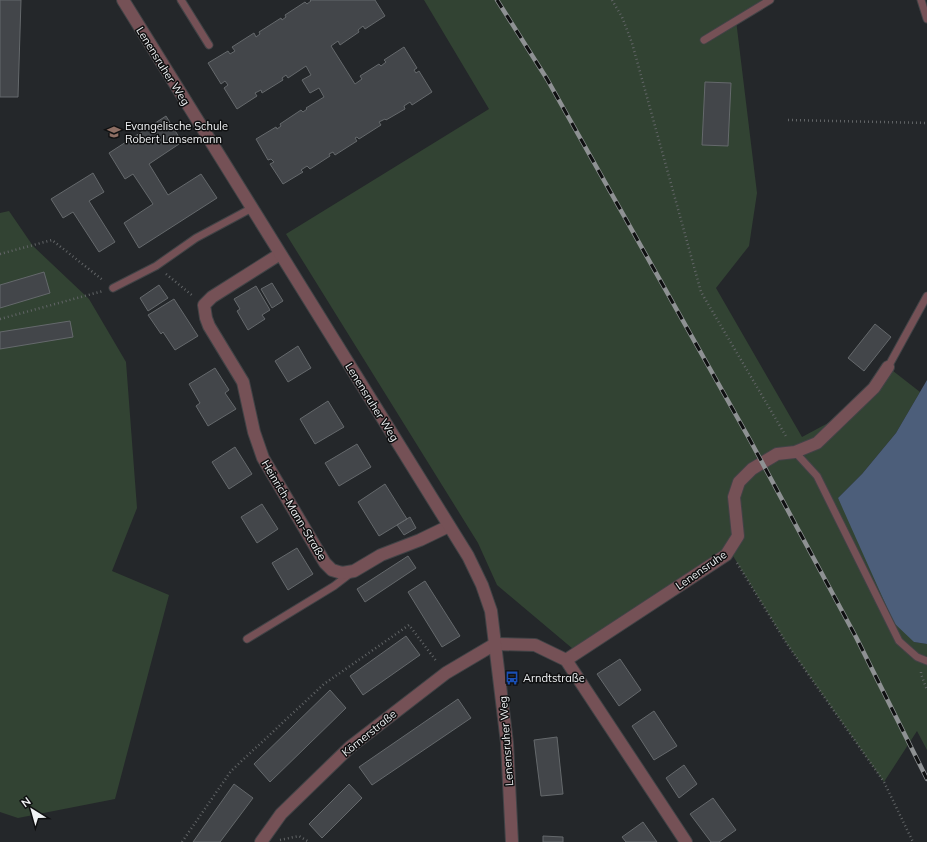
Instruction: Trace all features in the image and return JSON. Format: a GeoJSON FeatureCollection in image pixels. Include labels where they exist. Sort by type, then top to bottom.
{"type":"FeatureCollection","features":[{"type":"Feature","properties":{"kind":"street","name":"Lenensruher Weg"},"geometry":{"type":"LineString","coordinates":[[122,0],[468,556],[482,585],[491,612],[507,743],[512,842]]}},
{"type":"Feature","properties":{"kind":"street"},"geometry":{"type":"LineString","coordinates":[[204,305],[212,297],[280,254]]}},
{"type":"Feature","properties":{"kind":"street","name":"Heinrich-Mann-Straße"},"geometry":{"type":"LineString","coordinates":[[204,305],[209,326],[243,382],[254,432],[263,458],[278,486],[325,563],[332,570],[342,573],[354,571]]}},
{"type":"Feature","properties":{"kind":"street","name":"Lenensruhe"},"geometry":{"type":"LineString","coordinates":[[566,660],[726,555],[738,536],[734,497],[739,482],[752,469],[777,454],[795,452],[817,443],[874,388],[888,367]]}},
{"type":"Feature","properties":{"kind":"street"},"geometry":{"type":"LineString","coordinates":[[354,571],[381,555],[420,540],[449,526]]}},
{"type":"Feature","properties":{"kind":"street"},"geometry":{"type":"LineString","coordinates":[[495,644],[535,645],[566,660],[686,842]]}},
{"type":"Feature","properties":{"kind":"street","name":"Körnerstraße"},"geometry":{"type":"LineString","coordinates":[[261,842],[280,814],[350,748],[446,673],[495,644]]}},
{"type":"Feature","properties":{"kind":"lane"},"geometry":{"type":"LineString","coordinates":[[181,0],[209,45]]}},
{"type":"Feature","properties":{"kind":"lane"},"geometry":{"type":"LineString","coordinates":[[704,40],[770,0]]}},
{"type":"Feature","properties":{"kind":"lane"},"geometry":{"type":"LineString","coordinates":[[921,0],[927,19]]}},
{"type":"Feature","properties":{"kind":"lane"},"geometry":{"type":"LineString","coordinates":[[114,288],[156,266],[196,238],[252,208]]}},
{"type":"Feature","properties":{"kind":"lane","name":"Lenensruhe"},"geometry":{"type":"LineString","coordinates":[[888,367],[927,296]]}},
{"type":"Feature","properties":{"kind":"lane"},"geometry":{"type":"LineString","coordinates":[[795,452],[817,476],[899,641],[917,657],[926,661]]}},
{"type":"Feature","properties":{"kind":"lane"},"geometry":{"type":"LineString","coordinates":[[247,639],[334,586],[354,571]]}},
{"type":"Feature","properties":{"kind":"path"},"geometry":{"type":"LineString","coordinates":[[612,0],[622,17],[632,43],[701,292],[795,452]]}},
{"type":"Feature","properties":{"kind":"path"},"geometry":{"type":"LineString","coordinates":[[788,120],[927,123]]}},
{"type":"Feature","properties":{"kind":"path"},"geometry":{"type":"LineString","coordinates":[[0,254],[52,240],[114,288]]}},
{"type":"Feature","properties":{"kind":"path"},"geometry":{"type":"LineString","coordinates":[[156,266],[204,305]]}},
{"type":"Feature","properties":{"kind":"path"},"geometry":{"type":"LineString","coordinates":[[0,319],[114,288]]}},
{"type":"Feature","properties":{"kind":"path"},"geometry":{"type":"LineString","coordinates":[[730,550],[787,644],[884,782],[913,842]]}},
{"type":"Feature","properties":{"kind":"path"},"geometry":{"type":"LineString","coordinates":[[182,842],[231,771],[324,684],[409,625],[446,673]]}},
{"type":"Feature","properties":{"kind":"path"},"geometry":{"type":"LineString","coordinates":[[926,661],[921,674],[927,690]]}},
{"type":"Feature","properties":{"kind":"path"},"geometry":{"type":"LineString","coordinates":[[277,840],[300,836],[309,842]]}},
{"type":"Feature","properties":{"kind":"green space"},"geometry":{"type":"Polygon","coordinates":[[[424,0],[770,0],[736,20],[757,193],[749,246],[716,288],[802,437],[830,422],[874,388],[888,367],[920,392],[896,433],[862,474],[838,498],[914,642],[927,644],[927,750],[917,731],[884,782],[787,644],[730,551],[573,649],[497,585],[478,543],[286,234],[489,109],[424,0]]]}},
{"type":"Feature","properties":{"kind":"green space"},"geometry":{"type":"Polygon","coordinates":[[[9,211],[33,246],[89,299],[126,362],[137,508],[112,571],[169,595],[115,799],[18,818],[0,812],[0,213],[9,211]]]}},
{"type":"Feature","properties":{"kind":"water"},"geometry":{"type":"Polygon","coordinates":[[[927,380],[927,644],[914,642],[894,623],[838,498],[862,474],[896,433],[927,380]]]}},
{"type":"Feature","properties":{"kind":"building"},"geometry":{"type":"Polygon","coordinates":[[[0,0],[21,0],[18,97],[0,97],[0,0]]]}},
{"type":"Feature","properties":{"kind":"building"},"geometry":{"type":"Polygon","coordinates":[[[310,0],[375,0],[385,16],[365,29],[363,26],[358,30],[359,32],[340,45],[338,41],[331,46],[355,84],[362,79],[360,76],[379,64],[381,66],[386,62],[384,60],[404,47],[417,68],[414,70],[416,73],[419,71],[432,92],[412,105],[410,102],[404,106],[405,109],[386,120],[385,119],[379,122],[381,125],[359,139],[357,137],[355,138],[357,141],[335,155],[333,152],[329,154],[330,156],[310,169],[307,166],[301,170],[303,172],[283,184],[270,164],[274,162],[271,159],[268,160],[256,139],[276,127],[277,129],[281,126],[280,124],[301,110],[303,112],[307,109],[306,108],[324,97],[319,88],[310,93],[302,80],[311,75],[306,66],[288,78],[286,75],[282,78],[283,80],[262,93],[261,90],[255,93],[257,96],[237,109],[224,88],[228,85],[225,81],[221,84],[208,63],[228,51],[230,54],[235,51],[232,47],[254,33],[256,37],[260,34],[259,32],[281,18],[282,20],[286,17],[285,15],[305,2],[307,4],[311,1],[310,0]]]}},
{"type":"Feature","properties":{"kind":"building"},"geometry":{"type":"Polygon","coordinates":[[[705,82],[731,83],[728,146],[702,145],[705,82]]]}},
{"type":"Feature","properties":{"kind":"building"},"geometry":{"type":"Polygon","coordinates":[[[166,116],[182,142],[149,164],[168,195],[201,174],[217,198],[139,248],[124,223],[153,204],[133,174],[125,179],[109,153],[166,116]]]}},
{"type":"Feature","properties":{"kind":"building"},"geometry":{"type":"Polygon","coordinates":[[[93,173],[104,192],[89,201],[115,242],[99,252],[73,212],[63,218],[51,199],[93,173]]]}},
{"type":"Feature","properties":{"kind":"building"},"geometry":{"type":"Polygon","coordinates":[[[44,272],[50,293],[0,308],[0,285],[44,272]]]}},
{"type":"Feature","properties":{"kind":"building"},"geometry":{"type":"Polygon","coordinates":[[[272,283],[283,301],[272,308],[261,289],[272,283]]]}},
{"type":"Feature","properties":{"kind":"building"},"geometry":{"type":"Polygon","coordinates":[[[159,285],[168,298],[148,311],[140,298],[159,285]]]}},
{"type":"Feature","properties":{"kind":"building"},"geometry":{"type":"Polygon","coordinates":[[[256,286],[270,310],[262,315],[265,319],[248,330],[237,311],[240,309],[234,299],[256,286]]]}},
{"type":"Feature","properties":{"kind":"building"},"geometry":{"type":"Polygon","coordinates":[[[174,299],[198,336],[175,350],[163,332],[161,334],[148,315],[174,299]]]}},
{"type":"Feature","properties":{"kind":"building"},"geometry":{"type":"Polygon","coordinates":[[[70,321],[73,337],[0,349],[0,332],[70,321]]]}},
{"type":"Feature","properties":{"kind":"building"},"geometry":{"type":"Polygon","coordinates":[[[875,324],[891,337],[864,371],[848,358],[875,324]]]}},
{"type":"Feature","properties":{"kind":"building"},"geometry":{"type":"Polygon","coordinates":[[[298,346],[311,368],[288,382],[275,361],[298,346]]]}},
{"type":"Feature","properties":{"kind":"building"},"geometry":{"type":"Polygon","coordinates":[[[215,368],[229,390],[225,393],[236,409],[208,426],[196,406],[200,403],[189,384],[215,368]]]}},
{"type":"Feature","properties":{"kind":"building"},"geometry":{"type":"Polygon","coordinates":[[[328,401],[344,427],[315,444],[300,419],[328,401]]]}},
{"type":"Feature","properties":{"kind":"building"},"geometry":{"type":"Polygon","coordinates":[[[357,444],[371,467],[339,486],[325,463],[357,444]]]}},
{"type":"Feature","properties":{"kind":"building"},"geometry":{"type":"Polygon","coordinates":[[[235,447],[252,474],[229,489],[212,462],[235,447]]]}},
{"type":"Feature","properties":{"kind":"building"},"geometry":{"type":"Polygon","coordinates":[[[385,484],[407,519],[379,536],[358,502],[385,484]]]}},
{"type":"Feature","properties":{"kind":"building"},"geometry":{"type":"Polygon","coordinates":[[[262,504],[278,529],[257,543],[241,517],[262,504]]]}},
{"type":"Feature","properties":{"kind":"building"},"geometry":{"type":"Polygon","coordinates":[[[410,517],[416,528],[404,535],[397,525],[410,517]]]}},
{"type":"Feature","properties":{"kind":"building"},"geometry":{"type":"Polygon","coordinates":[[[297,548],[313,574],[288,590],[272,563],[297,548]]]}},
{"type":"Feature","properties":{"kind":"building"},"geometry":{"type":"Polygon","coordinates":[[[408,556],[416,568],[365,602],[357,589],[408,556]]]}},
{"type":"Feature","properties":{"kind":"building"},"geometry":{"type":"Polygon","coordinates":[[[425,581],[460,636],[442,647],[408,592],[425,581]]]}},
{"type":"Feature","properties":{"kind":"building"},"geometry":{"type":"Polygon","coordinates":[[[406,636],[420,655],[363,695],[350,676],[406,636]]]}},
{"type":"Feature","properties":{"kind":"building"},"geometry":{"type":"Polygon","coordinates":[[[620,659],[641,690],[619,706],[597,674],[620,659]]]}},
{"type":"Feature","properties":{"kind":"building"},"geometry":{"type":"Polygon","coordinates":[[[330,690],[346,708],[270,782],[254,764],[330,690]]]}},
{"type":"Feature","properties":{"kind":"building"},"geometry":{"type":"Polygon","coordinates":[[[458,699],[471,718],[372,785],[359,767],[458,699]]]}},
{"type":"Feature","properties":{"kind":"building"},"geometry":{"type":"Polygon","coordinates":[[[654,711],[677,746],[654,760],[632,726],[654,711]]]}},
{"type":"Feature","properties":{"kind":"building"},"geometry":{"type":"Polygon","coordinates":[[[557,737],[563,794],[541,796],[534,740],[557,737]]]}},
{"type":"Feature","properties":{"kind":"building"},"geometry":{"type":"Polygon","coordinates":[[[684,765],[697,784],[679,798],[666,778],[684,765]]]}},
{"type":"Feature","properties":{"kind":"building"},"geometry":{"type":"Polygon","coordinates":[[[234,784],[253,798],[220,842],[193,842],[234,784]]]}},
{"type":"Feature","properties":{"kind":"building"},"geometry":{"type":"Polygon","coordinates":[[[349,784],[362,798],[322,838],[309,824],[349,784]]]}},
{"type":"Feature","properties":{"kind":"building"},"geometry":{"type":"Polygon","coordinates":[[[713,798],[736,830],[719,842],[711,842],[690,814],[713,798]]]}},
{"type":"Feature","properties":{"kind":"building"},"geometry":{"type":"Polygon","coordinates":[[[643,822],[657,842],[626,842],[622,837],[643,822]]]}},
{"type":"Feature","properties":{"kind":"building"},"geometry":{"type":"Polygon","coordinates":[[[543,836],[563,837],[563,842],[543,842],[543,836]]]}},
{"type":"Feature","properties":{"kind":"railway"},"geometry":{"type":"LineString","coordinates":[[497,0],[547,79],[750,440],[856,637],[927,779]]}},
{"type":"Feature","properties":{"kind":"place","name":"Evangelische Schule Robert Lansemann"},"geometry":{"type":"Point","coordinates":[114,132]}},
{"type":"Feature","properties":{"kind":"place","name":"Arndtstraße"},"geometry":{"type":"Point","coordinates":[512,678]}}]}
